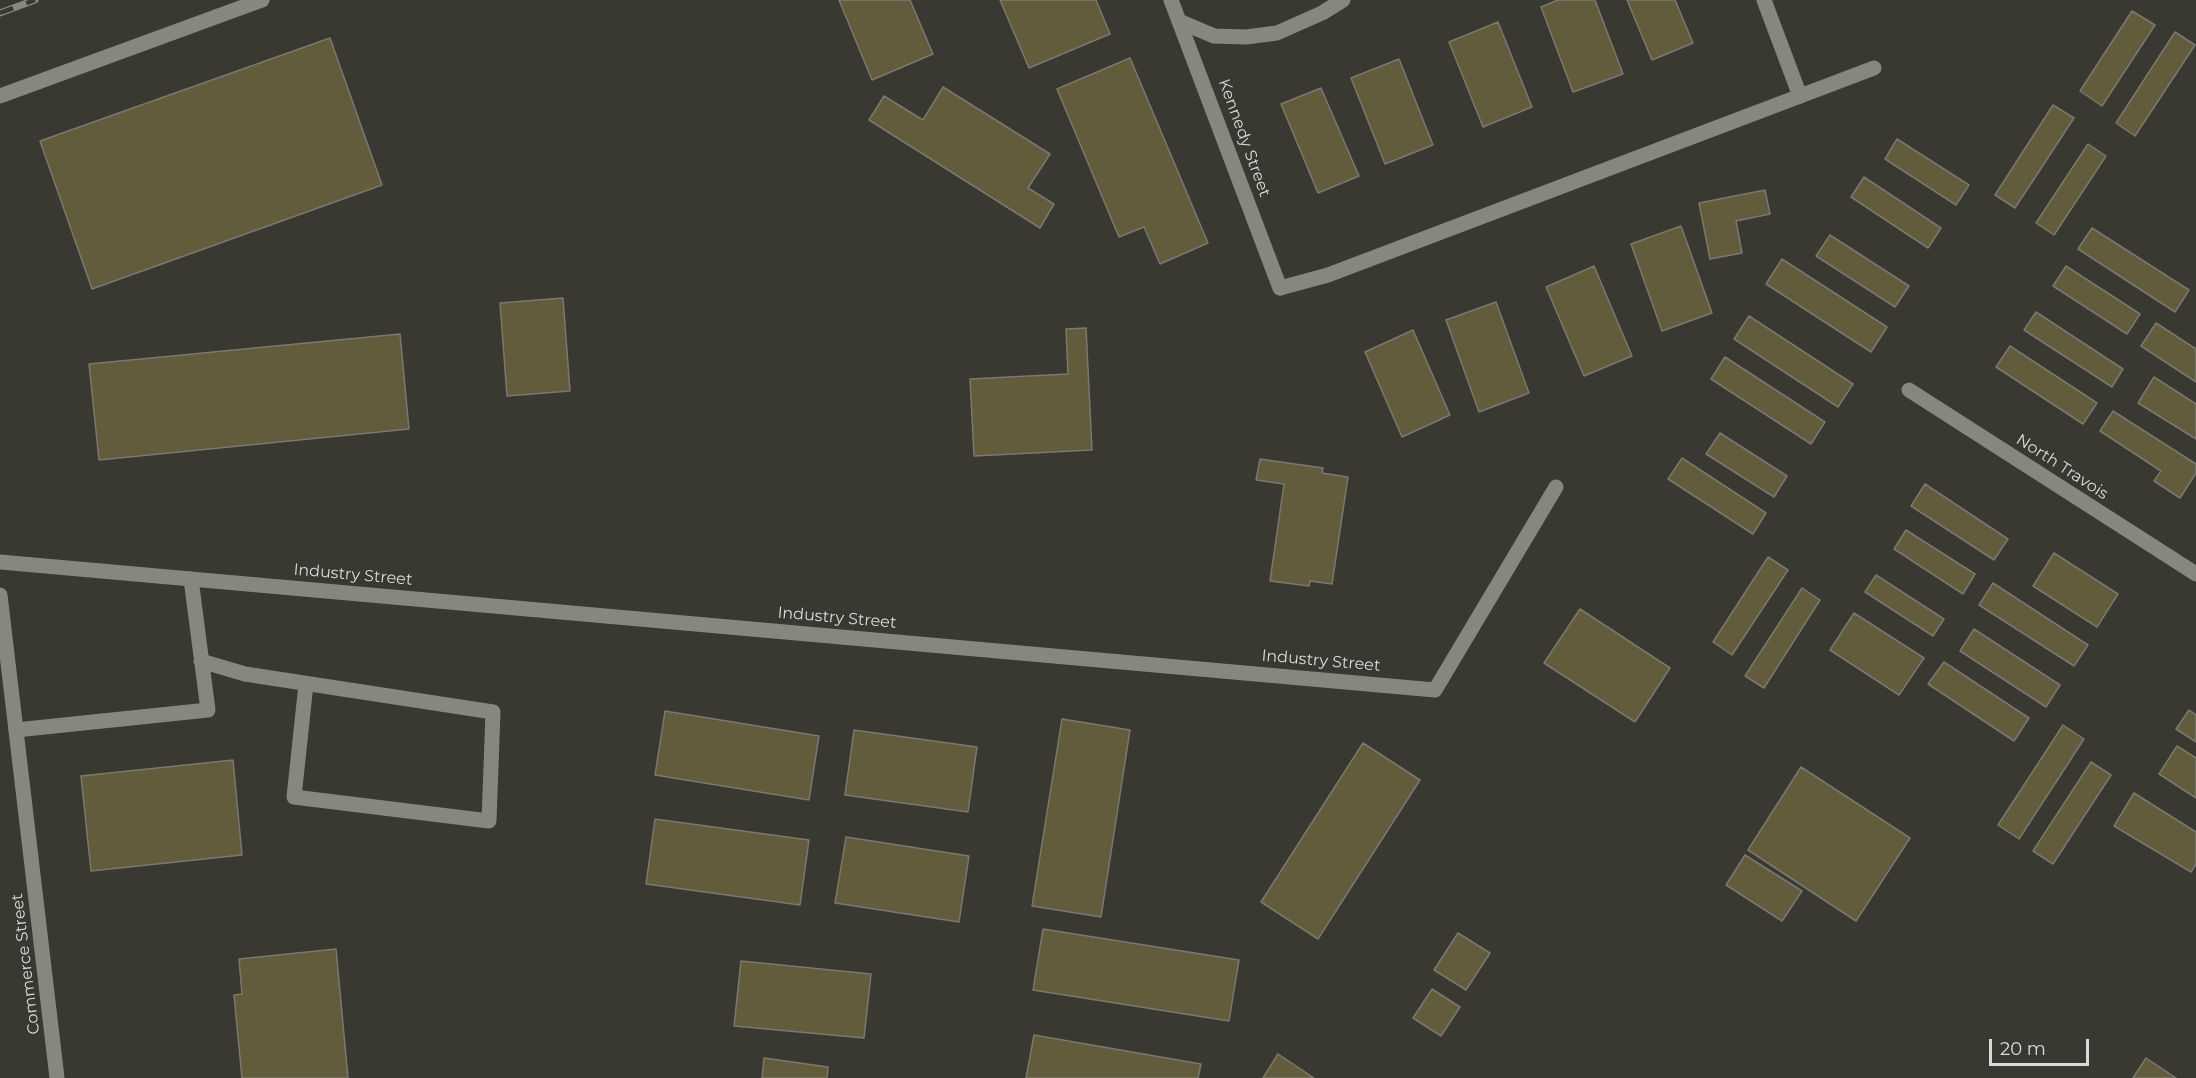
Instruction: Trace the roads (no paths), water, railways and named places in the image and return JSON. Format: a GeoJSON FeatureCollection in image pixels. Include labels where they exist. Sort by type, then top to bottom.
{"type":"FeatureCollection","features":[{"type":"Feature","properties":{"kind":"street"},"geometry":{"type":"LineString","coordinates":[[0,96],[262,0]]}},
{"type":"Feature","properties":{"kind":"street","name":"Kennedy Street"},"geometry":{"type":"LineString","coordinates":[[1172,0],[1280,288],[1328,275],[1800,96]]}},
{"type":"Feature","properties":{"kind":"street"},"geometry":{"type":"LineString","coordinates":[[1181,22],[1214,36],[1246,38],[1277,33],[1343,0]]}},
{"type":"Feature","properties":{"kind":"street"},"geometry":{"type":"LineString","coordinates":[[1764,0],[1800,96],[1874,68]]}},
{"type":"Feature","properties":{"kind":"street","name":"North Travois"},"geometry":{"type":"LineString","coordinates":[[1909,390],[2196,574]]}},
{"type":"Feature","properties":{"kind":"street","name":"Industry Street"},"geometry":{"type":"LineString","coordinates":[[0,562],[1434,690],[1556,487]]}},
{"type":"Feature","properties":{"kind":"street"},"geometry":{"type":"LineString","coordinates":[[16,730],[208,710],[192,579]]}},
{"type":"Feature","properties":{"kind":"street","name":"Commerce Street"},"geometry":{"type":"LineString","coordinates":[[0,595],[57,1078]]}},
{"type":"Feature","properties":{"kind":"street"},"geometry":{"type":"LineString","coordinates":[[201,661],[245,674],[493,712],[489,821],[294,797],[306,684]]}},
{"type":"Feature","properties":{"kind":"railway"},"geometry":{"type":"LineString","coordinates":[[0,13],[35,0]]}}]}
